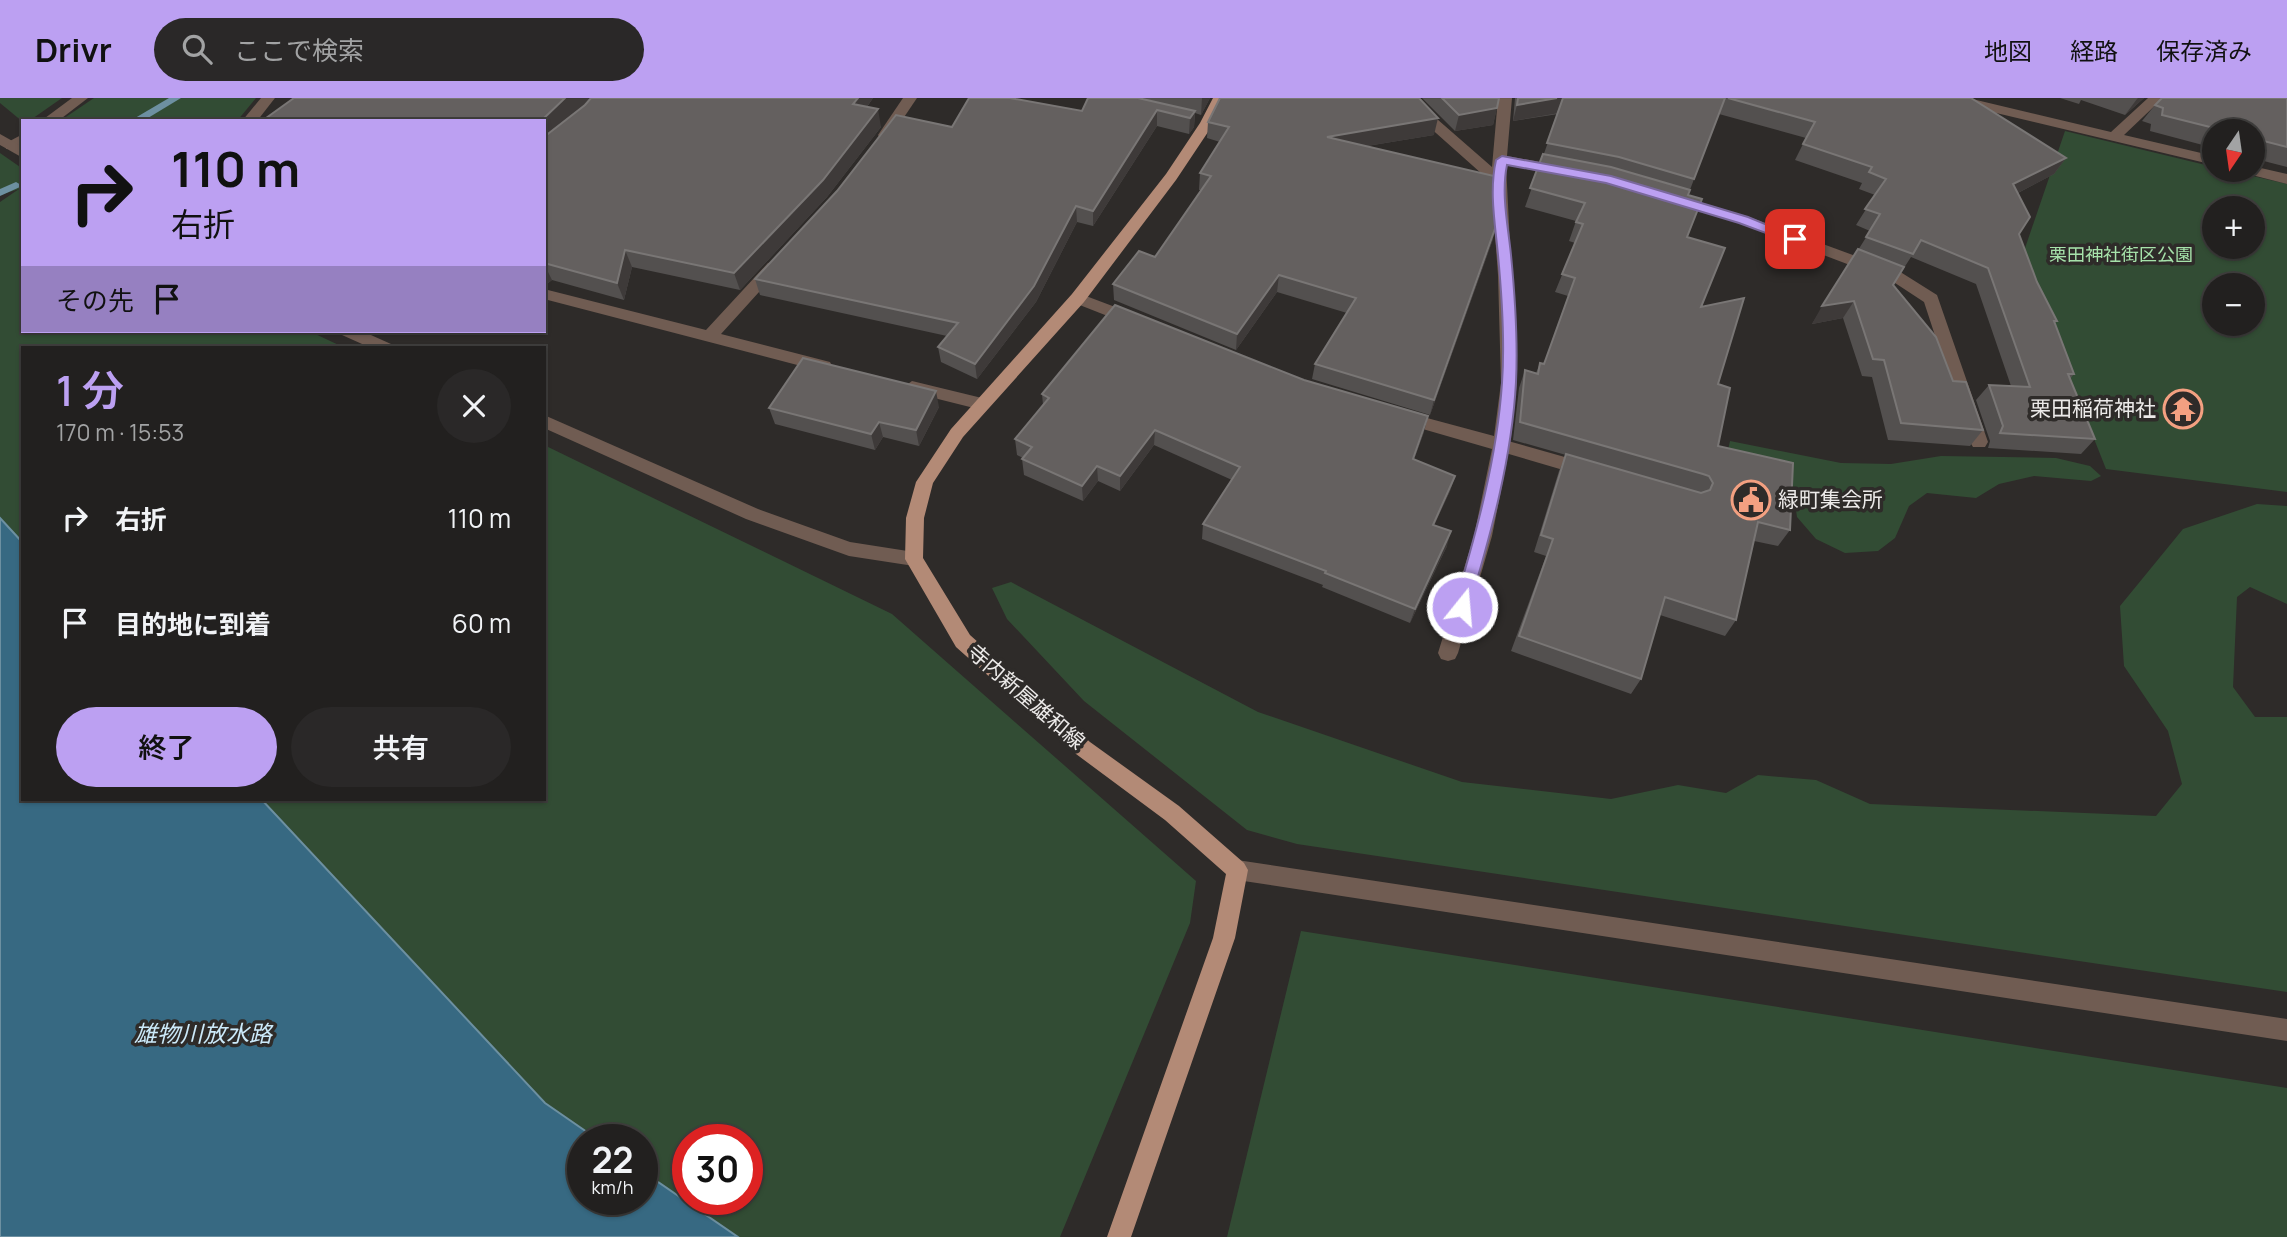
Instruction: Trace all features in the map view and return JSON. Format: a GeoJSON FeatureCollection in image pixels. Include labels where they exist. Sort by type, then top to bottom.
{"type":"FeatureCollection","features":[{"type":"Feature","properties":{"kind":"main road"},"geometry":{"type":"LineString","coordinates":[[914,559],[915,518],[925,482],[957,433],[1078,298],[1171,177],[1201,121],[1220,98]]}},
{"type":"Feature","properties":{"kind":"main road","name":"寺内新屋雄和線"},"geometry":{"type":"LineString","coordinates":[[914,559],[963,641],[1083,748],[1172,813],[1237,870]]}},
{"type":"Feature","properties":{"kind":"main road"},"geometry":{"type":"LineString","coordinates":[[1119,1237],[1224,937],[1237,870]]}},
{"type":"Feature","properties":{"kind":"street"},"geometry":{"type":"LineString","coordinates":[[51,119],[81,98]]}},
{"type":"Feature","properties":{"kind":"street"},"geometry":{"type":"LineString","coordinates":[[251,119],[268,98]]}},
{"type":"Feature","properties":{"kind":"street"},"geometry":{"type":"LineString","coordinates":[[877,146],[910,98]]}},
{"type":"Feature","properties":{"kind":"street"},"geometry":{"type":"LineString","coordinates":[[1411,98],[1432,122],[1498,180]]}},
{"type":"Feature","properties":{"kind":"street"},"geometry":{"type":"LineString","coordinates":[[1448,653],[1483,536],[1501,445],[1509,383],[1506,275],[1498,180],[1502,160],[1505,98]]}},
{"type":"Feature","properties":{"kind":"street"},"geometry":{"type":"LineString","coordinates":[[1950,98],[2202,158]]}},
{"type":"Feature","properties":{"kind":"street"},"geometry":{"type":"LineString","coordinates":[[2115,136],[2156,98]]}},
{"type":"Feature","properties":{"kind":"street"},"geometry":{"type":"LineString","coordinates":[[1502,160],[1581,174]]}},
{"type":"Feature","properties":{"kind":"street"},"geometry":{"type":"LineString","coordinates":[[2265,174],[2287,179]]}},
{"type":"Feature","properties":{"kind":"street"},"geometry":{"type":"LineString","coordinates":[[1657,194],[1744,220],[1897,277],[1931,299],[1979,442]]}},
{"type":"Feature","properties":{"kind":"street"},"geometry":{"type":"LineString","coordinates":[[708,338],[783,256]]}},
{"type":"Feature","properties":{"kind":"street"},"geometry":{"type":"LineString","coordinates":[[546,295],[708,338],[839,369]]}},
{"type":"Feature","properties":{"kind":"street"},"geometry":{"type":"LineString","coordinates":[[1078,298],[1154,328]]}},
{"type":"Feature","properties":{"kind":"street"},"geometry":{"type":"LineString","coordinates":[[352,333],[381,346]]}},
{"type":"Feature","properties":{"kind":"street"},"geometry":{"type":"LineString","coordinates":[[891,382],[982,404]]}},
{"type":"Feature","properties":{"kind":"street"},"geometry":{"type":"LineString","coordinates":[[1383,411],[1603,475]]}},
{"type":"Feature","properties":{"kind":"street"},"geometry":{"type":"LineString","coordinates":[[546,422],[752,514],[849,549],[914,559]]}},
{"type":"Feature","properties":{"kind":"street"},"geometry":{"type":"LineString","coordinates":[[1237,870],[2287,1030]]}},
{"type":"Feature","properties":{"kind":"green space"},"geometry":{"type":"Polygon","coordinates":[[[0,98],[62,98],[32,119],[21,120],[0,103],[0,98]]]}},
{"type":"Feature","properties":{"kind":"green space"},"geometry":{"type":"Polygon","coordinates":[[[94,98],[256,98],[239,119],[63,119],[94,98]]]}},
{"type":"Feature","properties":{"kind":"green space","name":"栗田神社街区公園"},"geometry":{"type":"Polygon","coordinates":[[[2065,131],[2202,164],[2202,182],[2265,182],[2265,179],[2287,184],[2287,492],[2106,469],[2022,257],[2065,131]]]}},
{"type":"Feature","properties":{"kind":"green space"},"geometry":{"type":"Polygon","coordinates":[[[0,153],[21,168],[21,333],[313,333],[341,346],[21,346],[21,541],[0,518],[0,202],[19,189],[0,195],[0,153]]]}},
{"type":"Feature","properties":{"kind":"green space"},"geometry":{"type":"Polygon","coordinates":[[[1730,441],[1841,463],[1891,464],[1941,456],[2056,458],[2090,466],[2101,476],[2091,481],[2034,476],[1999,484],[1976,498],[1927,493],[1909,506],[1895,538],[1878,551],[1845,553],[1816,539],[1797,517],[1791,476],[1728,450],[1730,441]]]}},
{"type":"Feature","properties":{"kind":"green space"},"geometry":{"type":"Polygon","coordinates":[[[546,446],[892,614],[1196,881],[1190,923],[1060,1237],[738,1237],[706,1215],[763,1215],[763,1124],[672,1124],[672,1192],[658,1182],[658,1124],[575,1124],[545,1103],[263,801],[546,801],[546,446]]]}},
{"type":"Feature","properties":{"kind":"green space"},"geometry":{"type":"Polygon","coordinates":[[[2257,504],[2287,506],[2287,604],[2250,587],[2237,597],[2233,687],[2255,717],[2287,717],[2287,992],[1297,844],[1247,830],[1084,701],[1007,619],[992,588],[1011,582],[1258,712],[1462,782],[1611,799],[1678,785],[1726,793],[1758,775],[1816,780],[1870,804],[2156,816],[2182,784],[2168,731],[2124,666],[2120,606],[2183,529],[2257,504]]]}},
{"type":"Feature","properties":{"kind":"green space"},"geometry":{"type":"Polygon","coordinates":[[[1301,931],[2287,1088],[2287,1237],[1227,1237],[1301,931]]]}},
{"type":"Feature","properties":{"kind":"water","name":"雄物川放水路"},"geometry":{"type":"Polygon","coordinates":[[[0,518],[21,541],[21,801],[263,801],[545,1103],[575,1124],[567,1124],[567,1215],[658,1215],[658,1182],[672,1192],[672,1215],[706,1215],[738,1237],[0,1237],[0,518]]]}},
{"type":"Feature","properties":{"kind":"building"},"geometry":{"type":"Polygon","coordinates":[[[294,98],[565,98],[543,119],[265,119],[294,98]]]}},
{"type":"Feature","properties":{"kind":"building"},"geometry":{"type":"Polygon","coordinates":[[[591,98],[858,98],[853,104],[878,109],[823,180],[734,273],[625,250],[617,283],[546,264],[546,135],[591,98]]]}},
{"type":"Feature","properties":{"kind":"building"},"geometry":{"type":"Polygon","coordinates":[[[969,98],[1010,98],[1082,111],[1088,98],[1138,98],[1195,111],[1190,118],[1157,110],[1093,211],[1076,206],[1034,286],[975,364],[938,347],[958,323],[755,279],[837,191],[896,115],[952,127],[969,98]]]}},
{"type":"Feature","properties":{"kind":"building"},"geometry":{"type":"Polygon","coordinates":[[[1220,98],[1419,98],[1438,118],[1327,137],[1494,176],[1497,223],[1434,400],[1315,364],[1356,298],[1279,275],[1237,334],[1113,284],[1139,251],[1155,257],[1211,176],[1200,173],[1229,127],[1208,122],[1220,98]]]}},
{"type":"Feature","properties":{"kind":"building"},"geometry":{"type":"Polygon","coordinates":[[[1442,98],[1499,98],[1497,108],[1459,115],[1442,98]]]}},
{"type":"Feature","properties":{"kind":"building"},"geometry":{"type":"Polygon","coordinates":[[[1518,98],[1557,98],[1517,105],[1518,98]]]}},
{"type":"Feature","properties":{"kind":"building"},"geometry":{"type":"Polygon","coordinates":[[[1563,98],[1725,98],[1694,179],[1619,157],[1547,143],[1563,98]]]}},
{"type":"Feature","properties":{"kind":"building"},"geometry":{"type":"Polygon","coordinates":[[[1728,98],[1971,98],[2066,158],[2013,184],[2030,217],[2019,234],[2037,282],[2057,321],[2054,321],[2074,374],[2068,374],[2095,439],[2000,433],[2003,426],[1989,385],[2030,387],[1988,268],[1921,240],[1913,254],[1866,237],[1880,214],[1865,209],[1886,179],[1869,172],[1872,167],[1803,144],[1815,122],[1728,98]]]}},
{"type":"Feature","properties":{"kind":"building"},"geometry":{"type":"Polygon","coordinates":[[[2162,98],[2287,98],[2287,147],[2265,141],[2265,119],[2202,119],[2202,125],[2162,115],[2163,108],[2155,105],[2162,98]]]}},
{"type":"Feature","properties":{"kind":"building"},"geometry":{"type":"Polygon","coordinates":[[[1543,154],[1611,167],[1690,190],[1688,195],[1702,199],[1687,237],[1725,248],[1701,307],[1744,298],[1718,384],[1730,388],[1718,446],[1793,463],[1790,530],[1758,522],[1736,620],[1665,597],[1641,679],[1519,636],[1553,539],[1541,535],[1566,454],[1701,493],[1710,490],[1713,483],[1709,476],[1703,474],[1520,422],[1525,370],[1538,374],[1540,363],[1544,364],[1575,278],[1562,274],[1583,224],[1576,222],[1585,203],[1530,188],[1543,154]]]}},
{"type":"Feature","properties":{"kind":"building"},"geometry":{"type":"Polygon","coordinates":[[[1858,249],[1904,267],[1893,285],[1936,337],[1953,381],[1966,382],[1983,430],[1901,423],[1884,360],[1873,359],[1854,301],[1822,306],[1858,249]]]}},
{"type":"Feature","properties":{"kind":"building"},"geometry":{"type":"Polygon","coordinates":[[[1115,305],[1304,380],[1428,416],[1413,459],[1455,476],[1433,525],[1451,531],[1415,609],[1325,573],[1326,571],[1203,524],[1240,467],[1155,430],[1120,476],[1097,466],[1082,486],[1022,459],[1032,447],[1015,439],[1049,398],[1042,394],[1115,305]]]}},
{"type":"Feature","properties":{"kind":"building"},"geometry":{"type":"Polygon","coordinates":[[[803,358],[936,391],[916,430],[879,422],[871,434],[769,408],[803,358]]]}},
{"type":"Feature","properties":{"kind":"waterway"},"geometry":{"type":"LineString","coordinates":[[139,119],[176,98]]}},
{"type":"Feature","properties":{"kind":"waterway"},"geometry":{"type":"LineString","coordinates":[[0,193],[16,185]]}},
{"type":"Feature","properties":{"kind":"place","name":"栗田稲荷神社"},"geometry":{"type":"Point","coordinates":[2183,409]}},
{"type":"Feature","properties":{"kind":"place","name":"緑町集会所"},"geometry":{"type":"Point","coordinates":[1751,500]}},
{"type":"Feature","properties":{"kind":"route"},"geometry":{"type":"LineString","coordinates":[[1462,607],[1483,536],[1501,445],[1509,383],[1506,275],[1498,180],[1502,160],[1607,179],[1744,220],[1795,239]]}}]}
